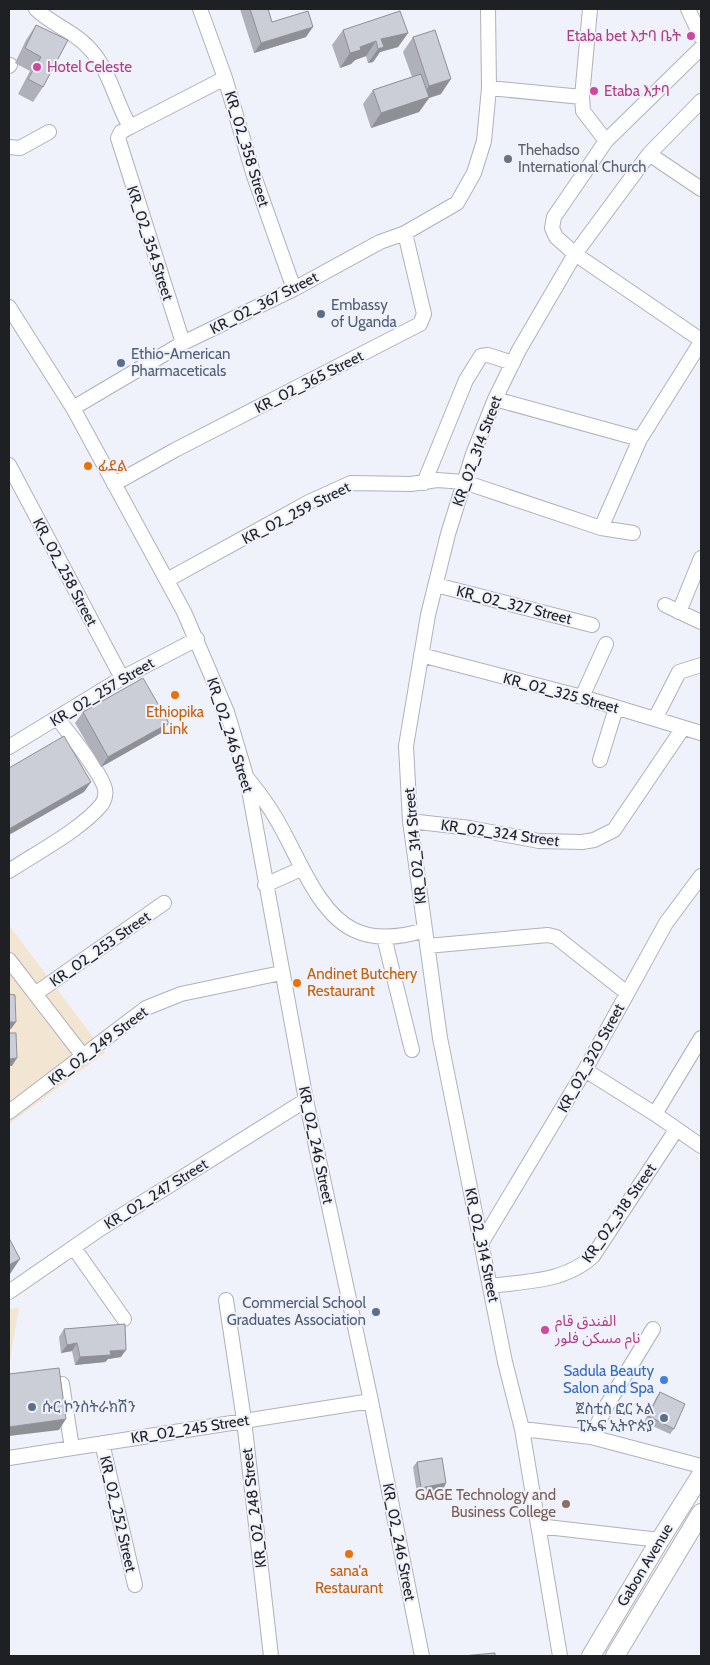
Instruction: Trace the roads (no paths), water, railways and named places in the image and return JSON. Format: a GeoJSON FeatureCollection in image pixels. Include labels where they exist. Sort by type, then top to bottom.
{"type":"FeatureCollection","features":[{"type":"Feature","properties":{"kind":"main road","name":"Gabon Avenue"},"geometry":{"type":"LineString","coordinates":[[591,1656],[701,1475]]}},
{"type":"Feature","properties":{"kind":"main road","name":"Gabon Avenue"},"geometry":{"type":"LineString","coordinates":[[615,1656],[701,1514]]}},
{"type":"Feature","properties":{"kind":"street"},"geometry":{"type":"LineString","coordinates":[[36,9],[79,38],[101,62],[130,127],[225,78]]}},
{"type":"Feature","properties":{"kind":"street","name":"KR_02_358 Street"},"geometry":{"type":"LineString","coordinates":[[200,9],[225,78],[254,176],[294,289]]}},
{"type":"Feature","properties":{"kind":"street"},"geometry":{"type":"LineString","coordinates":[[488,9],[489,88],[582,97]]}},
{"type":"Feature","properties":{"kind":"street"},"geometry":{"type":"LineString","coordinates":[[590,9],[582,97],[583,112],[606,140]]}},
{"type":"Feature","properties":{"kind":"street"},"geometry":{"type":"LineString","coordinates":[[688,9],[701,37]]}},
{"type":"Feature","properties":{"kind":"street"},"geometry":{"type":"LineString","coordinates":[[601,528],[640,439],[701,341],[575,254],[556,237],[552,228],[554,217],[606,140],[701,48]]}},
{"type":"Feature","properties":{"kind":"street","name":"KR_02_367 Street"},"geometry":{"type":"LineString","coordinates":[[73,408],[183,344],[294,289],[380,242],[405,233],[457,203],[474,173],[484,141],[489,88]]}},
{"type":"Feature","properties":{"kind":"street","name":"KR_02_314 Street"},"geometry":{"type":"LineString","coordinates":[[560,1656],[522,1430],[505,1362],[440,1038],[410,821],[406,746],[421,655],[448,534],[464,482],[495,399],[512,363],[575,254],[649,154],[701,101]]}},
{"type":"Feature","properties":{"kind":"street","name":"KR_02_354 Street"},"geometry":{"type":"LineString","coordinates":[[130,127],[121,132],[118,143],[183,344]]}},
{"type":"Feature","properties":{"kind":"street"},"geometry":{"type":"LineString","coordinates":[[9,147],[20,148],[49,132]]}},
{"type":"Feature","properties":{"kind":"street"},"geometry":{"type":"LineString","coordinates":[[649,154],[701,189]]}},
{"type":"Feature","properties":{"kind":"street","name":"KR_02_365 Street"},"geometry":{"type":"LineString","coordinates":[[114,484],[175,450],[420,324],[424,314],[405,233]]}},
{"type":"Feature","properties":{"kind":"street"},"geometry":{"type":"LineString","coordinates":[[9,307],[73,408],[167,580]]}},
{"type":"Feature","properties":{"kind":"street"},"geometry":{"type":"LineString","coordinates":[[424,483],[466,380],[481,356],[488,356],[512,363]]}},
{"type":"Feature","properties":{"kind":"street"},"geometry":{"type":"LineString","coordinates":[[495,399],[640,439]]}},
{"type":"Feature","properties":{"kind":"street","name":"KR_02_258 Street"},"geometry":{"type":"LineString","coordinates":[[9,465],[122,678]]}},
{"type":"Feature","properties":{"kind":"street","name":"KR_02_259 Street"},"geometry":{"type":"LineString","coordinates":[[167,580],[309,502],[351,483],[424,483],[437,480],[464,482],[601,528],[633,534]]}},
{"type":"Feature","properties":{"kind":"street"},"geometry":{"type":"LineString","coordinates":[[679,612],[701,558]]}},
{"type":"Feature","properties":{"kind":"street","name":"KR_02_246 Street"},"geometry":{"type":"LineString","coordinates":[[167,580],[197,639],[227,712],[247,779],[281,973],[306,1100],[371,1401],[422,1656]]}},
{"type":"Feature","properties":{"kind":"street","name":"KR_02_327 Street"},"geometry":{"type":"LineString","coordinates":[[436,585],[592,625]]}},
{"type":"Feature","properties":{"kind":"street"},"geometry":{"type":"LineString","coordinates":[[665,605],[701,622]]}},
{"type":"Feature","properties":{"kind":"street","name":"KR_02_257 Street"},"geometry":{"type":"LineString","coordinates":[[9,748],[122,678],[197,639]]}},
{"type":"Feature","properties":{"kind":"street"},"geometry":{"type":"LineString","coordinates":[[582,697],[606,644]]}},
{"type":"Feature","properties":{"kind":"street","name":"KR_02_325 Street"},"geometry":{"type":"LineString","coordinates":[[421,655],[582,697],[701,733]]}},
{"type":"Feature","properties":{"kind":"street"},"geometry":{"type":"LineString","coordinates":[[655,719],[679,672],[701,665]]}},
{"type":"Feature","properties":{"kind":"street"},"geometry":{"type":"LineString","coordinates":[[600,760],[616,708]]}},
{"type":"Feature","properties":{"kind":"street"},"geometry":{"type":"LineString","coordinates":[[9,871],[68,832],[104,802],[106,795],[105,787],[58,719]]}},
{"type":"Feature","properties":{"kind":"street","name":"KR_02_324 Street"},"geometry":{"type":"LineString","coordinates":[[410,821],[470,828],[539,841],[582,842],[594,840],[614,830],[683,728]]}},
{"type":"Feature","properties":{"kind":"street"},"geometry":{"type":"LineString","coordinates":[[247,779],[271,809],[301,869],[330,910],[343,923],[359,932],[384,937],[425,930]]}},
{"type":"Feature","properties":{"kind":"street"},"geometry":{"type":"LineString","coordinates":[[265,885],[301,869]]}},
{"type":"Feature","properties":{"kind":"street","name":"KR_02_320 Street"},"geometry":{"type":"LineString","coordinates":[[482,1242],[585,1070],[666,923],[701,876]]}},
{"type":"Feature","properties":{"kind":"street","name":"KR_02_253 Street"},"geometry":{"type":"LineString","coordinates":[[35,994],[164,903]]}},
{"type":"Feature","properties":{"kind":"street"},"geometry":{"type":"LineString","coordinates":[[427,946],[548,935],[556,937],[628,993]]}},
{"type":"Feature","properties":{"kind":"street"},"geometry":{"type":"LineString","coordinates":[[384,937],[412,1050]]}},
{"type":"Feature","properties":{"kind":"street"},"geometry":{"type":"LineString","coordinates":[[9,960],[83,1056]]}},
{"type":"Feature","properties":{"kind":"street","name":"KR_02_249 Street"},"geometry":{"type":"LineString","coordinates":[[9,1112],[146,1008],[181,994],[281,973]]}},
{"type":"Feature","properties":{"kind":"street"},"geometry":{"type":"LineString","coordinates":[[655,1114],[701,1038]]}},
{"type":"Feature","properties":{"kind":"street"},"geometry":{"type":"LineString","coordinates":[[585,1070],[655,1114],[701,1146]]}},
{"type":"Feature","properties":{"kind":"street","name":"KR_02_247 Street"},"geometry":{"type":"LineString","coordinates":[[9,1292],[74,1248],[306,1100]]}},
{"type":"Feature","properties":{"kind":"street","name":"KR_02_318 Street"},"geometry":{"type":"LineString","coordinates":[[490,1286],[568,1274],[582,1266],[593,1256],[676,1130]]}},
{"type":"Feature","properties":{"kind":"street"},"geometry":{"type":"LineString","coordinates":[[74,1248],[124,1319]]}},
{"type":"Feature","properties":{"kind":"street","name":"KR_02_248 Street"},"geometry":{"type":"LineString","coordinates":[[226,1300],[244,1420],[271,1656]]}},
{"type":"Feature","properties":{"kind":"street"},"geometry":{"type":"LineString","coordinates":[[591,1437],[607,1404],[653,1329]]}},
{"type":"Feature","properties":{"kind":"street"},"geometry":{"type":"LineString","coordinates":[[62,1384],[72,1448]]}},
{"type":"Feature","properties":{"kind":"street","name":"KR_02_245 Street"},"geometry":{"type":"LineString","coordinates":[[9,1458],[371,1401]]}},
{"type":"Feature","properties":{"kind":"street"},"geometry":{"type":"LineString","coordinates":[[522,1430],[591,1437],[701,1466]]}},
{"type":"Feature","properties":{"kind":"street","name":"KR_02_252 Street"},"geometry":{"type":"LineString","coordinates":[[102,1443],[134,1585]]}},
{"type":"Feature","properties":{"kind":"street"},"geometry":{"type":"LineString","coordinates":[[538,1526],[660,1540]]}},
{"type":"Feature","properties":{"kind":"place","name":"Etaba bet እታባ ቤት"},"geometry":{"type":"Point","coordinates":[691,36]}},
{"type":"Feature","properties":{"kind":"place","name":"Hotel Celeste"},"geometry":{"type":"Point","coordinates":[37,67]}},
{"type":"Feature","properties":{"kind":"place","name":"Etaba እታባ"},"geometry":{"type":"Point","coordinates":[594,91]}},
{"type":"Feature","properties":{"kind":"place","name":"Thehadso International Church"},"geometry":{"type":"Point","coordinates":[508,159]}},
{"type":"Feature","properties":{"kind":"place","name":"Embassy of Uganda"},"geometry":{"type":"Point","coordinates":[321,314]}},
{"type":"Feature","properties":{"kind":"place","name":"Ethio-American Pharmaceticals"},"geometry":{"type":"Point","coordinates":[121,363]}},
{"type":"Feature","properties":{"kind":"place","name":"ፊደል"},"geometry":{"type":"Point","coordinates":[88,466]}},
{"type":"Feature","properties":{"kind":"place","name":"Ethiopika Link"},"geometry":{"type":"Point","coordinates":[175,695]}},
{"type":"Feature","properties":{"kind":"place","name":"Andinet Butchery Restaurant"},"geometry":{"type":"Point","coordinates":[297,983]}},
{"type":"Feature","properties":{"kind":"place","name":"Commercial School Graduates Association"},"geometry":{"type":"Point","coordinates":[376,1312]}},
{"type":"Feature","properties":{"kind":"place","name":"الفندق قام نام مسكن فلور"},"geometry":{"type":"Point","coordinates":[545,1330]}},
{"type":"Feature","properties":{"kind":"place","name":"Sadula Beauty Salon and Spa"},"geometry":{"type":"Point","coordinates":[664,1380]}},
{"type":"Feature","properties":{"kind":"place","name":"ሱር ኮንስትራክሽን"},"geometry":{"type":"Point","coordinates":[32,1407]}},
{"type":"Feature","properties":{"kind":"place","name":"ጀስቲስ ፎር ኦል ፒኤፍ ኢትዮጵያ"},"geometry":{"type":"Point","coordinates":[664,1418]}},
{"type":"Feature","properties":{"kind":"place","name":"GAGE Technology and Business College"},"geometry":{"type":"Point","coordinates":[566,1504]}},
{"type":"Feature","properties":{"kind":"place","name":"sana'a Restaurant"},"geometry":{"type":"Point","coordinates":[349,1554]}}]}
